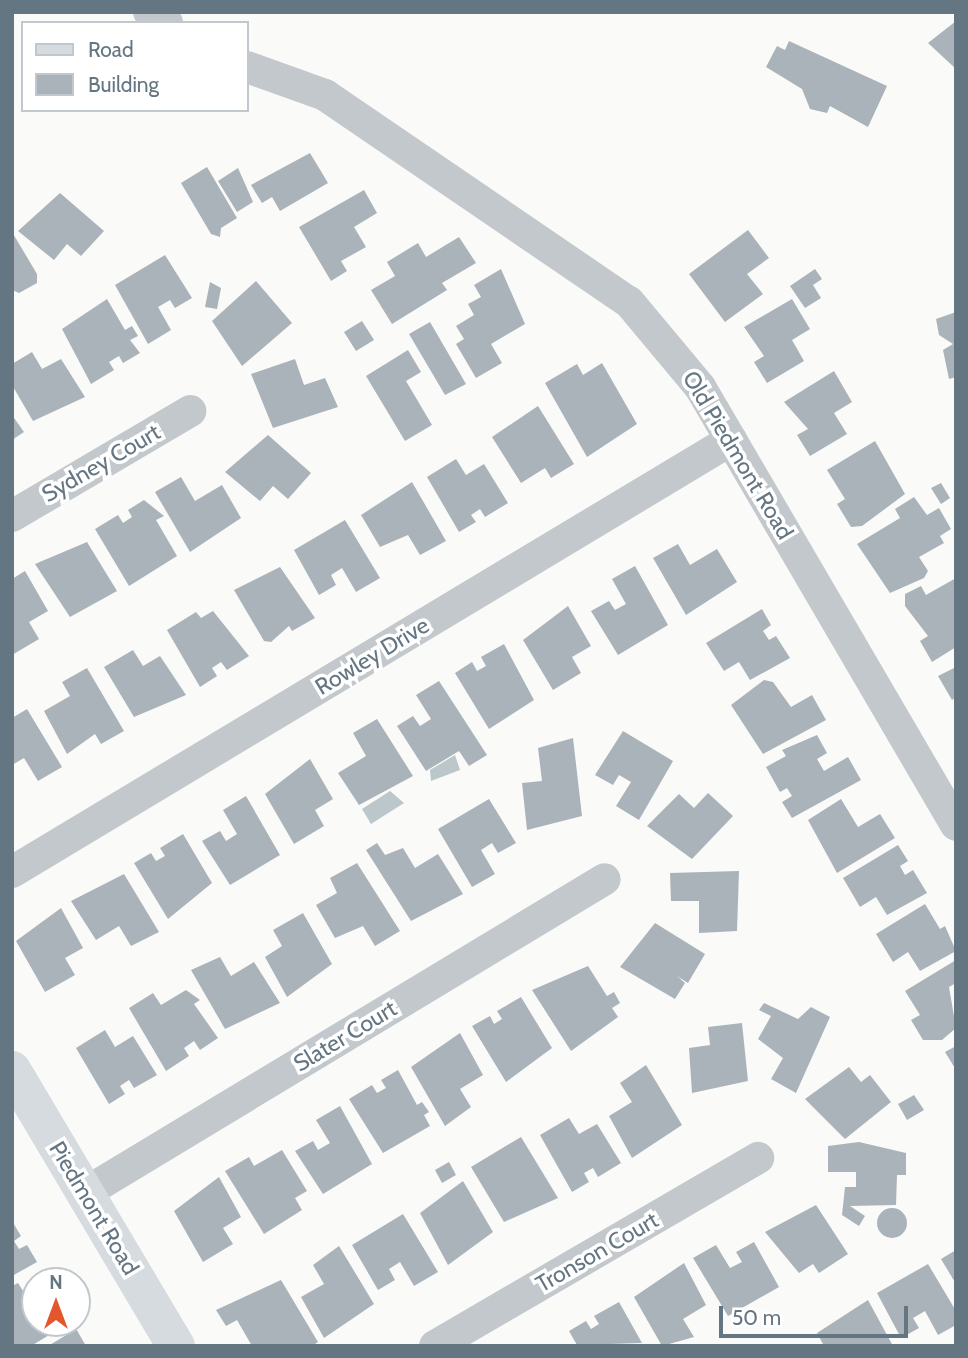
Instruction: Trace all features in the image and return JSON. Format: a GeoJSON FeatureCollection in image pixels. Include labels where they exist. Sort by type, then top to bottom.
{"type":"FeatureCollection","features":[{"type":"Feature","properties":{"kind":"main road","name":"Piedmont Road"},"geometry":{"type":"LineString","coordinates":[[12,1070],[176,1346]]}},
{"type":"Feature","properties":{"kind":"street","name":"Old Piedmont Road"},"geometry":{"type":"LineString","coordinates":[[248,67],[325,94],[619,294],[700,387],[953,816]]}},
{"type":"Feature","properties":{"kind":"street","name":"Sydney Court"},"geometry":{"type":"LineString","coordinates":[[12,516],[190,411]]}},
{"type":"Feature","properties":{"kind":"street","name":"Rowley Drive"},"geometry":{"type":"LineString","coordinates":[[12,872],[731,440]]}},
{"type":"Feature","properties":{"kind":"street","name":"Slater Court"},"geometry":{"type":"LineString","coordinates":[[85,1193],[605,880]]}},
{"type":"Feature","properties":{"kind":"street","name":"Tronson Court"},"geometry":{"type":"LineString","coordinates":[[435,1346],[758,1158]]}},
{"type":"Feature","properties":{"kind":"shaded area"},"geometry":{"type":"Polygon","coordinates":[[[455,755],[460,770],[431,781],[430,770],[455,755]]]}},
{"type":"Feature","properties":{"kind":"shaded area"},"geometry":{"type":"Polygon","coordinates":[[[390,791],[404,803],[371,824],[362,809],[390,791]]]}},
{"type":"Feature","properties":{"kind":"building"},"geometry":{"type":"Polygon","coordinates":[[[956,21],[956,69],[928,43],[956,21]]]}},
{"type":"Feature","properties":{"kind":"building"},"geometry":{"type":"Polygon","coordinates":[[[789,41],[887,86],[868,127],[830,106],[827,113],[810,109],[802,89],[766,67],[777,46],[785,50],[789,41]]]}},
{"type":"Feature","properties":{"kind":"building"},"geometry":{"type":"Polygon","coordinates":[[[310,153],[328,183],[280,211],[272,197],[262,203],[251,185],[310,153]]]}},
{"type":"Feature","properties":{"kind":"building"},"geometry":{"type":"Polygon","coordinates":[[[207,167],[237,218],[221,228],[220,237],[211,234],[181,183],[207,167]]]}},
{"type":"Feature","properties":{"kind":"building"},"geometry":{"type":"Polygon","coordinates":[[[238,168],[253,202],[237,212],[218,181],[238,168]]]}},
{"type":"Feature","properties":{"kind":"building"},"geometry":{"type":"Polygon","coordinates":[[[364,190],[377,213],[354,227],[366,247],[341,261],[347,271],[331,281],[299,227],[364,190]]]}},
{"type":"Feature","properties":{"kind":"building"},"geometry":{"type":"Polygon","coordinates":[[[60,193],[104,231],[81,256],[67,244],[54,260],[18,231],[60,193]]]}},
{"type":"Feature","properties":{"kind":"building"},"geometry":{"type":"Polygon","coordinates":[[[748,230],[769,258],[747,274],[763,294],[725,322],[689,274],[748,230]]]}},
{"type":"Feature","properties":{"kind":"building"},"geometry":{"type":"Polygon","coordinates":[[[12,232],[37,274],[37,283],[19,293],[12,290],[12,232]]]}},
{"type":"Feature","properties":{"kind":"building"},"geometry":{"type":"Polygon","coordinates":[[[459,237],[476,263],[442,283],[447,290],[392,324],[371,290],[395,276],[387,262],[418,243],[426,257],[459,237]]]}},
{"type":"Feature","properties":{"kind":"building"},"geometry":{"type":"Polygon","coordinates":[[[165,255],[192,298],[175,308],[170,300],[158,307],[171,330],[148,344],[115,285],[165,255]]]}},
{"type":"Feature","properties":{"kind":"building"},"geometry":{"type":"Polygon","coordinates":[[[501,269],[525,324],[491,344],[502,363],[476,378],[456,344],[464,339],[456,326],[474,315],[468,304],[481,297],[474,285],[501,269]]]}},
{"type":"Feature","properties":{"kind":"building"},"geometry":{"type":"Polygon","coordinates":[[[815,269],[822,279],[813,285],[821,298],[805,308],[790,286],[815,269]]]}},
{"type":"Feature","properties":{"kind":"building"},"geometry":{"type":"Polygon","coordinates":[[[256,281],[292,323],[242,366],[212,321],[256,281]]]}},
{"type":"Feature","properties":{"kind":"building"},"geometry":{"type":"Polygon","coordinates":[[[210,282],[221,288],[217,309],[205,307],[210,282]]]}},
{"type":"Feature","properties":{"kind":"building"},"geometry":{"type":"Polygon","coordinates":[[[107,299],[125,330],[132,326],[138,336],[130,340],[140,353],[123,363],[119,356],[109,362],[114,370],[91,384],[62,329],[107,299]]]}},
{"type":"Feature","properties":{"kind":"building"},"geometry":{"type":"Polygon","coordinates":[[[792,299],[810,329],[792,340],[804,361],[767,383],[754,362],[764,356],[744,327],[792,299]]]}},
{"type":"Feature","properties":{"kind":"building"},"geometry":{"type":"Polygon","coordinates":[[[956,312],[956,377],[949,379],[943,350],[953,344],[939,335],[936,319],[956,312]]]}},
{"type":"Feature","properties":{"kind":"building"},"geometry":{"type":"Polygon","coordinates":[[[362,321],[374,340],[356,351],[344,332],[362,321]]]}},
{"type":"Feature","properties":{"kind":"building"},"geometry":{"type":"Polygon","coordinates":[[[430,322],[466,384],[445,395],[409,334],[430,322]]]}},
{"type":"Feature","properties":{"kind":"building"},"geometry":{"type":"Polygon","coordinates":[[[408,350],[421,372],[406,381],[432,425],[405,441],[366,376],[408,350]]]}},
{"type":"Feature","properties":{"kind":"building"},"geometry":{"type":"Polygon","coordinates":[[[32,352],[42,369],[61,359],[85,397],[33,421],[12,385],[12,364],[32,352]]]}},
{"type":"Feature","properties":{"kind":"building"},"geometry":{"type":"Polygon","coordinates":[[[295,359],[304,385],[325,378],[338,407],[273,428],[251,374],[295,359]]]}},
{"type":"Feature","properties":{"kind":"building"},"geometry":{"type":"Polygon","coordinates":[[[602,363],[637,424],[587,457],[545,383],[577,364],[583,375],[602,363]]]}},
{"type":"Feature","properties":{"kind":"building"},"geometry":{"type":"Polygon","coordinates":[[[834,371],[852,402],[834,413],[847,434],[810,456],[797,435],[808,429],[784,402],[834,371]]]}},
{"type":"Feature","properties":{"kind":"building"},"geometry":{"type":"Polygon","coordinates":[[[538,406],[574,464],[551,478],[545,468],[521,483],[492,437],[538,406]]]}},
{"type":"Feature","properties":{"kind":"building"},"geometry":{"type":"Polygon","coordinates":[[[12,415],[24,432],[12,440],[12,415]]]}},
{"type":"Feature","properties":{"kind":"building"},"geometry":{"type":"Polygon","coordinates":[[[268,435],[311,473],[288,499],[273,486],[260,501],[225,472],[268,435]]]}},
{"type":"Feature","properties":{"kind":"building"},"geometry":{"type":"Polygon","coordinates":[[[875,441],[905,494],[862,526],[851,527],[837,504],[845,499],[827,470],[875,441]]]}},
{"type":"Feature","properties":{"kind":"building"},"geometry":{"type":"Polygon","coordinates":[[[456,459],[466,475],[484,464],[508,503],[485,517],[480,509],[471,515],[476,522],[459,532],[427,477],[456,459]]]}},
{"type":"Feature","properties":{"kind":"building"},"geometry":{"type":"Polygon","coordinates":[[[181,477],[195,501],[222,485],[241,518],[190,552],[155,492],[181,477]]]}},
{"type":"Feature","properties":{"kind":"building"},"geometry":{"type":"Polygon","coordinates":[[[412,482],[446,541],[420,555],[408,535],[380,547],[361,515],[412,482]]]}},
{"type":"Feature","properties":{"kind":"building"},"geometry":{"type":"Polygon","coordinates":[[[941,483],[950,498],[941,504],[931,488],[941,483]]]}},
{"type":"Feature","properties":{"kind":"building"},"geometry":{"type":"Polygon","coordinates":[[[914,497],[927,515],[939,508],[951,529],[940,536],[944,543],[919,557],[928,571],[924,578],[890,593],[857,544],[900,518],[895,509],[914,497]]]}},
{"type":"Feature","properties":{"kind":"building"},"geometry":{"type":"Polygon","coordinates":[[[144,500],[164,516],[156,520],[177,556],[129,586],[95,529],[118,515],[123,523],[132,517],[128,510],[144,500]]]}},
{"type":"Feature","properties":{"kind":"building"},"geometry":{"type":"Polygon","coordinates":[[[345,520],[380,578],[356,592],[342,568],[331,575],[336,585],[319,595],[294,550],[345,520]]]}},
{"type":"Feature","properties":{"kind":"building"},"geometry":{"type":"Polygon","coordinates":[[[87,542],[117,591],[70,617],[35,564],[87,542]]]}},
{"type":"Feature","properties":{"kind":"building"},"geometry":{"type":"Polygon","coordinates":[[[678,544],[690,565],[717,549],[737,582],[686,615],[653,558],[678,544]]]}},
{"type":"Feature","properties":{"kind":"building"},"geometry":{"type":"Polygon","coordinates":[[[635,566],[668,625],[618,655],[591,611],[609,601],[615,610],[626,604],[612,579],[635,566]]]}},
{"type":"Feature","properties":{"kind":"building"},"geometry":{"type":"Polygon","coordinates":[[[280,567],[315,618],[292,631],[289,626],[271,642],[264,641],[234,590],[280,567]]]}},
{"type":"Feature","properties":{"kind":"building"},"geometry":{"type":"Polygon","coordinates":[[[25,571],[48,611],[29,622],[39,639],[12,655],[12,579],[25,571]]]}},
{"type":"Feature","properties":{"kind":"building"},"geometry":{"type":"Polygon","coordinates":[[[956,578],[956,647],[932,662],[920,641],[928,636],[905,606],[905,594],[921,586],[926,595],[956,578]]]}},
{"type":"Feature","properties":{"kind":"building"},"geometry":{"type":"Polygon","coordinates":[[[568,606],[591,646],[572,657],[581,673],[553,690],[523,640],[568,606]]]}},
{"type":"Feature","properties":{"kind":"building"},"geometry":{"type":"Polygon","coordinates":[[[762,609],[771,625],[763,631],[769,640],[776,636],[790,658],[750,680],[739,662],[724,671],[706,643],[762,609]]]}},
{"type":"Feature","properties":{"kind":"building"},"geometry":{"type":"Polygon","coordinates":[[[213,611],[249,656],[227,670],[221,662],[212,668],[217,676],[200,687],[167,630],[196,612],[201,618],[213,611]]]}},
{"type":"Feature","properties":{"kind":"building"},"geometry":{"type":"Polygon","coordinates":[[[504,644],[534,700],[489,729],[455,673],[472,662],[477,671],[486,666],[481,657],[504,644]]]}},
{"type":"Feature","properties":{"kind":"building"},"geometry":{"type":"Polygon","coordinates":[[[133,650],[143,666],[160,656],[186,695],[134,717],[104,667],[133,650]]]}},
{"type":"Feature","properties":{"kind":"building"},"geometry":{"type":"Polygon","coordinates":[[[956,667],[956,697],[952,700],[938,676],[956,667]]]}},
{"type":"Feature","properties":{"kind":"building"},"geometry":{"type":"Polygon","coordinates":[[[87,668],[124,731],[101,744],[95,734],[67,754],[44,711],[70,696],[62,682],[87,668]]]}},
{"type":"Feature","properties":{"kind":"building"},"geometry":{"type":"Polygon","coordinates":[[[764,680],[773,682],[791,707],[812,695],[826,720],[763,754],[731,705],[764,680]]]}},
{"type":"Feature","properties":{"kind":"building"},"geometry":{"type":"Polygon","coordinates":[[[439,681],[487,755],[469,766],[459,751],[426,771],[397,726],[413,716],[420,726],[431,719],[416,695],[439,681]]]}},
{"type":"Feature","properties":{"kind":"building"},"geometry":{"type":"Polygon","coordinates":[[[27,709],[62,767],[38,781],[24,758],[12,765],[12,718],[27,709]]]}},
{"type":"Feature","properties":{"kind":"building"},"geometry":{"type":"Polygon","coordinates":[[[377,719],[413,776],[359,805],[338,773],[366,756],[353,733],[377,719]]]}},
{"type":"Feature","properties":{"kind":"building"},"geometry":{"type":"Polygon","coordinates":[[[623,731],[673,761],[639,820],[616,806],[631,782],[619,775],[613,785],[595,775],[623,731]]]}},
{"type":"Feature","properties":{"kind":"building"},"geometry":{"type":"Polygon","coordinates":[[[817,735],[827,753],[817,759],[824,771],[848,757],[861,780],[792,818],[782,802],[792,796],[787,788],[780,792],[766,767],[786,756],[782,750],[817,735]]]}},
{"type":"Feature","properties":{"kind":"building"},"geometry":{"type":"Polygon","coordinates":[[[573,738],[582,816],[527,830],[522,783],[542,781],[538,748],[573,738]]]}},
{"type":"Feature","properties":{"kind":"building"},"geometry":{"type":"Polygon","coordinates":[[[310,759],[333,799],[315,810],[324,826],[294,844],[265,794],[310,759]]]}},
{"type":"Feature","properties":{"kind":"building"},"geometry":{"type":"Polygon","coordinates":[[[708,793],[733,816],[692,859],[647,826],[679,794],[694,808],[708,793]]]}},
{"type":"Feature","properties":{"kind":"building"},"geometry":{"type":"Polygon","coordinates":[[[246,796],[280,855],[230,885],[202,841],[220,831],[226,841],[237,834],[223,810],[246,796]]]}},
{"type":"Feature","properties":{"kind":"building"},"geometry":{"type":"Polygon","coordinates":[[[489,799],[516,843],[498,853],[492,843],[481,850],[495,874],[472,887],[438,829],[489,799]]]}},
{"type":"Feature","properties":{"kind":"building"},"geometry":{"type":"Polygon","coordinates":[[[841,799],[858,827],[880,814],[895,838],[837,873],[808,820],[841,799]]]}},
{"type":"Feature","properties":{"kind":"building"},"geometry":{"type":"Polygon","coordinates":[[[183,834],[212,883],[168,919],[134,863],[151,853],[156,861],[165,856],[160,848],[183,834]]]}},
{"type":"Feature","properties":{"kind":"building"},"geometry":{"type":"Polygon","coordinates":[[[377,843],[385,855],[403,848],[415,868],[438,854],[463,894],[411,921],[366,850],[377,843]]]}},
{"type":"Feature","properties":{"kind":"building"},"geometry":{"type":"Polygon","coordinates":[[[898,845],[908,861],[900,866],[905,875],[913,870],[927,893],[887,915],[876,897],[860,907],[843,878],[898,845]]]}},
{"type":"Feature","properties":{"kind":"building"},"geometry":{"type":"Polygon","coordinates":[[[357,863],[400,931],[375,946],[363,926],[335,938],[316,905],[337,893],[330,878],[357,863]]]}},
{"type":"Feature","properties":{"kind":"building"},"geometry":{"type":"Polygon","coordinates":[[[739,871],[737,931],[699,933],[699,901],[671,901],[670,873],[739,871]]]}},
{"type":"Feature","properties":{"kind":"building"},"geometry":{"type":"Polygon","coordinates":[[[124,874],[159,932],[131,946],[119,926],[96,940],[71,901],[124,874]]]}},
{"type":"Feature","properties":{"kind":"building"},"geometry":{"type":"Polygon","coordinates":[[[925,904],[940,929],[945,926],[956,951],[920,971],[908,952],[893,962],[876,934],[925,904]]]}},
{"type":"Feature","properties":{"kind":"building"},"geometry":{"type":"Polygon","coordinates":[[[61,908],[83,948],[65,958],[75,975],[45,992],[16,941],[61,908]]]}},
{"type":"Feature","properties":{"kind":"building"},"geometry":{"type":"Polygon","coordinates":[[[303,913],[332,964],[287,997],[265,957],[282,946],[273,930],[303,913]]]}},
{"type":"Feature","properties":{"kind":"building"},"geometry":{"type":"Polygon","coordinates":[[[655,923],[705,954],[688,983],[677,976],[685,983],[675,999],[620,967],[655,923]]]}},
{"type":"Feature","properties":{"kind":"building"},"geometry":{"type":"Polygon","coordinates":[[[220,957],[231,976],[254,962],[280,1003],[225,1029],[191,970],[220,957]]]}},
{"type":"Feature","properties":{"kind":"building"},"geometry":{"type":"Polygon","coordinates":[[[956,960],[956,983],[949,987],[956,1028],[942,1040],[923,1040],[911,1020],[920,1015],[905,991],[956,960]]]}},
{"type":"Feature","properties":{"kind":"building"},"geometry":{"type":"Polygon","coordinates":[[[588,966],[607,996],[614,992],[620,1003],[612,1008],[618,1017],[571,1051],[532,990],[588,966]]]}},
{"type":"Feature","properties":{"kind":"building"},"geometry":{"type":"Polygon","coordinates":[[[186,990],[200,1000],[194,1004],[218,1038],[200,1050],[194,1041],[184,1048],[189,1056],[166,1071],[129,1008],[153,993],[161,1005],[186,990]]]}},
{"type":"Feature","properties":{"kind":"building"},"geometry":{"type":"Polygon","coordinates":[[[521,997],[552,1048],[506,1082],[472,1026],[490,1016],[494,1024],[502,1019],[497,1011],[521,997]]]}},
{"type":"Feature","properties":{"kind":"building"},"geometry":{"type":"Polygon","coordinates":[[[764,1003],[798,1019],[811,1007],[830,1017],[796,1093],[771,1079],[783,1058],[758,1039],[771,1016],[759,1010],[764,1003]]]}},
{"type":"Feature","properties":{"kind":"building"},"geometry":{"type":"Polygon","coordinates":[[[742,1023],[748,1081],[692,1093],[689,1048],[710,1045],[708,1027],[742,1023]]]}},
{"type":"Feature","properties":{"kind":"building"},"geometry":{"type":"Polygon","coordinates":[[[105,1030],[115,1047],[133,1036],[157,1075],[134,1088],[129,1080],[120,1086],[125,1094],[109,1104],[76,1048],[105,1030]]]}},
{"type":"Feature","properties":{"kind":"building"},"geometry":{"type":"Polygon","coordinates":[[[460,1033],[483,1075],[460,1089],[471,1107],[445,1126],[411,1067],[460,1033]]]}},
{"type":"Feature","properties":{"kind":"building"},"geometry":{"type":"Polygon","coordinates":[[[956,1046],[956,1070],[945,1052],[956,1046]]]}},
{"type":"Feature","properties":{"kind":"building"},"geometry":{"type":"Polygon","coordinates":[[[646,1065],[682,1125],[632,1158],[609,1116],[632,1102],[620,1083],[646,1065]]]}},
{"type":"Feature","properties":{"kind":"building"},"geometry":{"type":"Polygon","coordinates":[[[849,1067],[861,1082],[870,1075],[891,1102],[845,1139],[805,1099],[849,1067]]]}},
{"type":"Feature","properties":{"kind":"building"},"geometry":{"type":"Polygon","coordinates":[[[398,1070],[417,1105],[422,1102],[429,1112],[424,1115],[430,1126],[383,1153],[349,1099],[372,1085],[377,1093],[386,1088],[381,1080],[398,1070]]]}},
{"type":"Feature","properties":{"kind":"building"},"geometry":{"type":"Polygon","coordinates":[[[914,1095],[924,1110],[907,1120],[898,1104],[914,1095]]]}},
{"type":"Feature","properties":{"kind":"building"},"geometry":{"type":"Polygon","coordinates":[[[340,1106],[372,1164],[323,1194],[295,1151],[313,1141],[318,1150],[330,1143],[316,1120],[340,1106]]]}},
{"type":"Feature","properties":{"kind":"building"},"geometry":{"type":"Polygon","coordinates":[[[569,1118],[579,1134],[597,1124],[621,1163],[598,1177],[593,1168],[584,1173],[589,1182],[572,1192],[540,1135],[569,1118]]]}},
{"type":"Feature","properties":{"kind":"building"},"geometry":{"type":"Polygon","coordinates":[[[521,1137],[558,1198],[504,1222],[471,1167],[521,1137]]]}},
{"type":"Feature","properties":{"kind":"building"},"geometry":{"type":"Polygon","coordinates":[[[859,1142],[906,1153],[906,1175],[897,1175],[896,1205],[850,1206],[865,1216],[859,1226],[842,1215],[845,1187],[856,1187],[856,1172],[828,1172],[828,1146],[859,1142]]]}},
{"type":"Feature","properties":{"kind":"building"},"geometry":{"type":"Polygon","coordinates":[[[282,1150],[307,1191],[295,1198],[302,1210],[264,1234],[225,1171],[249,1157],[254,1166],[282,1150]]]}},
{"type":"Feature","properties":{"kind":"building"},"geometry":{"type":"Polygon","coordinates":[[[449,1162],[456,1175],[442,1183],[435,1170],[449,1162]]]}},
{"type":"Feature","properties":{"kind":"building"},"geometry":{"type":"Polygon","coordinates":[[[219,1177],[241,1217],[223,1228],[233,1244],[203,1262],[174,1211],[219,1177]]]}},
{"type":"Feature","properties":{"kind":"building"},"geometry":{"type":"Polygon","coordinates":[[[463,1181],[493,1232],[448,1265],[420,1213],[463,1181]]]}},
{"type":"Feature","properties":{"kind":"building"},"geometry":{"type":"Polygon","coordinates":[[[816,1205],[848,1254],[819,1273],[813,1264],[799,1273],[765,1232],[816,1205]]]}},
{"type":"Feature","properties":{"kind":"building"},"geometry":{"type":"Polygon","coordinates":[[[892,1208],[898,1209],[906,1217],[906,1229],[898,1237],[892,1238],[886,1237],[878,1229],[877,1223],[878,1217],[886,1209],[892,1208]]]}},
{"type":"Feature","properties":{"kind":"building"},"geometry":{"type":"Polygon","coordinates":[[[403,1214],[438,1272],[414,1286],[400,1262],[389,1269],[395,1280],[378,1290],[352,1245],[403,1214]]]}},
{"type":"Feature","properties":{"kind":"building"},"geometry":{"type":"Polygon","coordinates":[[[12,1221],[21,1236],[14,1241],[19,1249],[27,1245],[37,1262],[28,1267],[21,1267],[21,1271],[12,1276],[12,1221]]]}},
{"type":"Feature","properties":{"kind":"building"},"geometry":{"type":"Polygon","coordinates":[[[754,1242],[779,1287],[728,1316],[693,1258],[716,1245],[730,1268],[742,1262],[736,1252],[754,1242]]]}},
{"type":"Feature","properties":{"kind":"building"},"geometry":{"type":"Polygon","coordinates":[[[339,1246],[374,1304],[324,1338],[301,1297],[324,1284],[313,1265],[339,1246]]]}},
{"type":"Feature","properties":{"kind":"building"},"geometry":{"type":"Polygon","coordinates":[[[956,1250],[956,1284],[941,1259],[956,1250]]]}},
{"type":"Feature","properties":{"kind":"building"},"geometry":{"type":"Polygon","coordinates":[[[684,1263],[706,1305],[683,1319],[694,1337],[662,1346],[634,1297],[684,1263]]]}},
{"type":"Feature","properties":{"kind":"building"},"geometry":{"type":"Polygon","coordinates":[[[928,1264],[956,1311],[956,1325],[938,1335],[925,1311],[913,1318],[919,1328],[901,1338],[877,1293],[928,1264]]]}},
{"type":"Feature","properties":{"kind":"building"},"geometry":{"type":"Polygon","coordinates":[[[281,1280],[318,1342],[312,1346],[252,1346],[237,1320],[226,1326],[216,1310],[281,1280]]]}},
{"type":"Feature","properties":{"kind":"building"},"geometry":{"type":"Polygon","coordinates":[[[18,1283],[21,1288],[21,1337],[46,1337],[31,1346],[12,1346],[12,1286],[18,1283]]]}},
{"type":"Feature","properties":{"kind":"building"},"geometry":{"type":"Polygon","coordinates":[[[868,1300],[893,1346],[824,1346],[817,1333],[868,1300]]]}},
{"type":"Feature","properties":{"kind":"building"},"geometry":{"type":"Polygon","coordinates":[[[619,1302],[642,1343],[577,1345],[569,1331],[586,1321],[591,1329],[599,1324],[594,1316],[619,1302]]]}},
{"type":"Feature","properties":{"kind":"building"},"geometry":{"type":"Polygon","coordinates":[[[63,1337],[81,1337],[86,1346],[48,1346],[63,1337]]]}}]}
